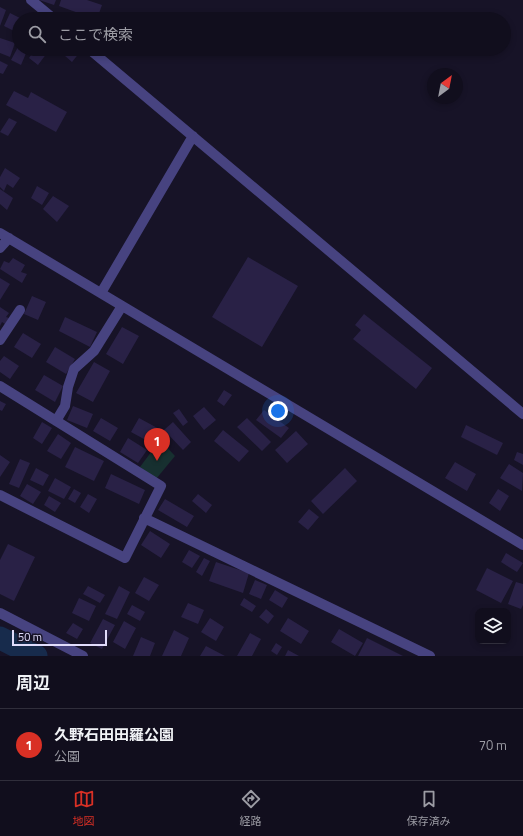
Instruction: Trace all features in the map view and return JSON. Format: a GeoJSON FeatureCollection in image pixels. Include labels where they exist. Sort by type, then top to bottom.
{"type":"FeatureCollection","features":[{"type":"Feature","properties":{"kind":"street"},"geometry":{"type":"LineString","coordinates":[[31,0],[46,12]]}},
{"type":"Feature","properties":{"kind":"street"},"geometry":{"type":"LineString","coordinates":[[97,56],[523,414]]}},
{"type":"Feature","properties":{"kind":"street"},"geometry":{"type":"LineString","coordinates":[[101,293],[193,136]]}},
{"type":"Feature","properties":{"kind":"street"},"geometry":{"type":"LineString","coordinates":[[0,232],[523,545]]}},
{"type":"Feature","properties":{"kind":"street"},"geometry":{"type":"LineString","coordinates":[[0,248],[9,238]]}},
{"type":"Feature","properties":{"kind":"street"},"geometry":{"type":"LineString","coordinates":[[56,421],[65,406],[68,386],[74,369],[94,351],[122,306]]}},
{"type":"Feature","properties":{"kind":"street"},"geometry":{"type":"LineString","coordinates":[[0,340],[20,310]]}},
{"type":"Feature","properties":{"kind":"street"},"geometry":{"type":"LineString","coordinates":[[0,386],[161,486],[125,558],[0,495]]}},
{"type":"Feature","properties":{"kind":"street"},"geometry":{"type":"LineString","coordinates":[[144,518],[430,656]]}},
{"type":"Feature","properties":{"kind":"street"},"geometry":{"type":"LineString","coordinates":[[0,613],[77,655]]}},
{"type":"Feature","properties":{"kind":"green space"},"geometry":{"type":"Polygon","coordinates":[[[160,440],[175,456],[156,479],[140,467],[160,440]]]}},
{"type":"Feature","properties":{"kind":"building"},"geometry":{"type":"Polygon","coordinates":[[[39,0],[56,0],[54,5],[39,0]]]}},
{"type":"Feature","properties":{"kind":"building"},"geometry":{"type":"Polygon","coordinates":[[[61,0],[87,0],[102,5],[100,12],[76,12],[59,6],[61,0]]]}},
{"type":"Feature","properties":{"kind":"building"},"geometry":{"type":"Polygon","coordinates":[[[0,7],[6,10],[0,26],[0,7]]]}},
{"type":"Feature","properties":{"kind":"building"},"geometry":{"type":"Polygon","coordinates":[[[10,13],[12,14],[12,30],[4,26],[10,13]]]}},
{"type":"Feature","properties":{"kind":"building"},"geometry":{"type":"Polygon","coordinates":[[[0,38],[12,42],[12,51],[10,57],[0,53],[0,38]]]}},
{"type":"Feature","properties":{"kind":"building"},"geometry":{"type":"Polygon","coordinates":[[[13,56],[25,56],[21,65],[11,60],[13,56]]]}},
{"type":"Feature","properties":{"kind":"building"},"geometry":{"type":"Polygon","coordinates":[[[30,56],[45,56],[38,65],[29,58],[30,56]]]}},
{"type":"Feature","properties":{"kind":"building"},"geometry":{"type":"Polygon","coordinates":[[[65,56],[77,56],[72,62],[65,56]]]}},
{"type":"Feature","properties":{"kind":"building"},"geometry":{"type":"Polygon","coordinates":[[[0,61],[8,65],[3,74],[0,73],[0,61]]]}},
{"type":"Feature","properties":{"kind":"building"},"geometry":{"type":"Polygon","coordinates":[[[14,91],[28,98],[31,92],[67,112],[56,132],[6,105],[14,91]]]}},
{"type":"Feature","properties":{"kind":"building"},"geometry":{"type":"Polygon","coordinates":[[[9,118],[17,122],[8,136],[0,132],[9,118]]]}},
{"type":"Feature","properties":{"kind":"building"},"geometry":{"type":"Polygon","coordinates":[[[5,168],[20,178],[13,188],[7,184],[4,191],[0,187],[0,177],[5,168]]]}},
{"type":"Feature","properties":{"kind":"building"},"geometry":{"type":"Polygon","coordinates":[[[37,186],[49,193],[42,205],[31,198],[37,186]]]}},
{"type":"Feature","properties":{"kind":"building"},"geometry":{"type":"Polygon","coordinates":[[[0,189],[13,198],[7,210],[0,204],[0,189]]]}},
{"type":"Feature","properties":{"kind":"building"},"geometry":{"type":"Polygon","coordinates":[[[53,196],[69,206],[57,222],[43,209],[53,196]]]}},
{"type":"Feature","properties":{"kind":"building"},"geometry":{"type":"Polygon","coordinates":[[[248,257],[298,286],[262,347],[212,317],[248,257]]]}},
{"type":"Feature","properties":{"kind":"building"},"geometry":{"type":"Polygon","coordinates":[[[13,258],[25,265],[21,272],[27,274],[22,283],[0,269],[4,261],[9,263],[13,258]]]}},
{"type":"Feature","properties":{"kind":"building"},"geometry":{"type":"Polygon","coordinates":[[[0,278],[10,284],[0,300],[0,278]]]}},
{"type":"Feature","properties":{"kind":"building"},"geometry":{"type":"Polygon","coordinates":[[[32,296],[46,302],[38,320],[24,314],[32,296]]]}},
{"type":"Feature","properties":{"kind":"building"},"geometry":{"type":"Polygon","coordinates":[[[0,307],[9,313],[6,317],[9,318],[5,324],[2,322],[0,326],[0,307]]]}},
{"type":"Feature","properties":{"kind":"building"},"geometry":{"type":"Polygon","coordinates":[[[364,314],[432,368],[416,389],[353,339],[361,330],[355,325],[364,314]]]}},
{"type":"Feature","properties":{"kind":"building"},"geometry":{"type":"Polygon","coordinates":[[[65,317],[97,332],[90,347],[59,331],[65,317]]]}},
{"type":"Feature","properties":{"kind":"building"},"geometry":{"type":"Polygon","coordinates":[[[122,327],[139,336],[123,364],[106,354],[122,327]]]}},
{"type":"Feature","properties":{"kind":"building"},"geometry":{"type":"Polygon","coordinates":[[[23,333],[41,344],[32,358],[14,347],[23,333]]]}},
{"type":"Feature","properties":{"kind":"building"},"geometry":{"type":"Polygon","coordinates":[[[55,347],[75,359],[66,374],[46,362],[55,347]]]}},
{"type":"Feature","properties":{"kind":"building"},"geometry":{"type":"Polygon","coordinates":[[[4,356],[19,366],[10,379],[0,372],[0,361],[4,356]]]}},
{"type":"Feature","properties":{"kind":"building"},"geometry":{"type":"Polygon","coordinates":[[[94,362],[110,371],[93,402],[76,393],[94,362]]]}},
{"type":"Feature","properties":{"kind":"building"},"geometry":{"type":"Polygon","coordinates":[[[44,375],[63,386],[55,402],[35,390],[44,375]]]}},
{"type":"Feature","properties":{"kind":"building"},"geometry":{"type":"Polygon","coordinates":[[[224,390],[232,395],[224,406],[217,401],[224,390]]]}},
{"type":"Feature","properties":{"kind":"building"},"geometry":{"type":"Polygon","coordinates":[[[0,401],[6,404],[2,411],[0,410],[0,401]]]}},
{"type":"Feature","properties":{"kind":"building"},"geometry":{"type":"Polygon","coordinates":[[[73,406],[93,414],[87,428],[67,420],[73,406]]]}},
{"type":"Feature","properties":{"kind":"building"},"geometry":{"type":"Polygon","coordinates":[[[204,407],[216,420],[204,430],[193,416],[204,407]]]}},
{"type":"Feature","properties":{"kind":"building"},"geometry":{"type":"Polygon","coordinates":[[[179,409],[188,422],[183,426],[173,413],[179,409]]]}},
{"type":"Feature","properties":{"kind":"building"},"geometry":{"type":"Polygon","coordinates":[[[264,410],[289,428],[281,438],[256,420],[264,410]]]}},
{"type":"Feature","properties":{"kind":"building"},"geometry":{"type":"Polygon","coordinates":[[[101,418],[118,428],[110,441],[93,431],[101,418]]]}},
{"type":"Feature","properties":{"kind":"building"},"geometry":{"type":"Polygon","coordinates":[[[139,418],[161,430],[153,444],[131,432],[139,418]]]}},
{"type":"Feature","properties":{"kind":"building"},"geometry":{"type":"Polygon","coordinates":[[[247,418],[271,442],[262,451],[237,427],[247,418]]]}},
{"type":"Feature","properties":{"kind":"building"},"geometry":{"type":"Polygon","coordinates":[[[42,422],[52,428],[42,444],[33,438],[42,422]]]}},
{"type":"Feature","properties":{"kind":"building"},"geometry":{"type":"Polygon","coordinates":[[[173,422],[191,442],[183,450],[164,430],[173,422]]]}},
{"type":"Feature","properties":{"kind":"building"},"geometry":{"type":"Polygon","coordinates":[[[466,425],[503,443],[497,455],[461,437],[466,425]]]}},
{"type":"Feature","properties":{"kind":"building"},"geometry":{"type":"Polygon","coordinates":[[[223,430],[249,451],[239,462],[214,441],[223,430]]]}},
{"type":"Feature","properties":{"kind":"building"},"geometry":{"type":"Polygon","coordinates":[[[296,431],[308,444],[287,463],[275,450],[296,431]]]}},
{"type":"Feature","properties":{"kind":"building"},"geometry":{"type":"Polygon","coordinates":[[[58,434],[71,443],[61,459],[47,451],[58,434]]]}},
{"type":"Feature","properties":{"kind":"building"},"geometry":{"type":"Polygon","coordinates":[[[128,438],[147,450],[138,463],[120,452],[128,438]]]}},
{"type":"Feature","properties":{"kind":"building"},"geometry":{"type":"Polygon","coordinates":[[[75,447],[104,461],[94,481],[65,467],[75,447]]]}},
{"type":"Feature","properties":{"kind":"building"},"geometry":{"type":"Polygon","coordinates":[[[517,452],[523,454],[523,465],[514,460],[517,452]]]}},
{"type":"Feature","properties":{"kind":"building"},"geometry":{"type":"Polygon","coordinates":[[[0,455],[10,462],[0,477],[0,455]]]}},
{"type":"Feature","properties":{"kind":"building"},"geometry":{"type":"Polygon","coordinates":[[[20,459],[30,463],[19,488],[9,484],[20,459]]]}},
{"type":"Feature","properties":{"kind":"building"},"geometry":{"type":"Polygon","coordinates":[[[455,462],[476,474],[467,491],[445,478],[455,462]]]}},
{"type":"Feature","properties":{"kind":"building"},"geometry":{"type":"Polygon","coordinates":[[[509,464],[523,473],[522,491],[500,478],[509,464]]]}},
{"type":"Feature","properties":{"kind":"building"},"geometry":{"type":"Polygon","coordinates":[[[36,468],[49,475],[43,486],[30,480],[36,468]]]}},
{"type":"Feature","properties":{"kind":"building"},"geometry":{"type":"Polygon","coordinates":[[[345,468],[357,481],[323,514],[311,501],[345,468]]]}},
{"type":"Feature","properties":{"kind":"building"},"geometry":{"type":"Polygon","coordinates":[[[111,474],[145,490],[139,504],[105,488],[111,474]]]}},
{"type":"Feature","properties":{"kind":"building"},"geometry":{"type":"Polygon","coordinates":[[[55,478],[71,487],[64,499],[48,491],[55,478]]]}},
{"type":"Feature","properties":{"kind":"building"},"geometry":{"type":"Polygon","coordinates":[[[27,484],[41,492],[33,504],[20,496],[27,484]]]}},
{"type":"Feature","properties":{"kind":"building"},"geometry":{"type":"Polygon","coordinates":[[[74,489],[81,493],[75,503],[68,499],[74,489]]]}},
{"type":"Feature","properties":{"kind":"building"},"geometry":{"type":"Polygon","coordinates":[[[498,489],[509,496],[500,511],[489,503],[498,489]]]}},
{"type":"Feature","properties":{"kind":"building"},"geometry":{"type":"Polygon","coordinates":[[[88,494],[97,499],[89,513],[80,507],[88,494]]]}},
{"type":"Feature","properties":{"kind":"building"},"geometry":{"type":"Polygon","coordinates":[[[198,494],[212,505],[206,513],[192,501],[198,494]]]}},
{"type":"Feature","properties":{"kind":"building"},"geometry":{"type":"Polygon","coordinates":[[[49,496],[61,503],[55,512],[44,505],[49,496]]]}},
{"type":"Feature","properties":{"kind":"building"},"geometry":{"type":"Polygon","coordinates":[[[165,499],[194,516],[187,527],[158,510],[165,499]]]}},
{"type":"Feature","properties":{"kind":"building"},"geometry":{"type":"Polygon","coordinates":[[[309,509],[319,517],[308,530],[298,522],[309,509]]]}},
{"type":"Feature","properties":{"kind":"building"},"geometry":{"type":"Polygon","coordinates":[[[150,531],[170,544],[161,558],[141,545],[150,531]]]}},
{"type":"Feature","properties":{"kind":"building"},"geometry":{"type":"Polygon","coordinates":[[[8,544],[35,557],[14,601],[0,594],[0,560],[8,544]]]}},
{"type":"Feature","properties":{"kind":"building"},"geometry":{"type":"Polygon","coordinates":[[[189,550],[200,556],[192,568],[182,562],[189,550]]]}},
{"type":"Feature","properties":{"kind":"building"},"geometry":{"type":"Polygon","coordinates":[[[506,553],[523,563],[517,572],[501,562],[506,553]]]}},
{"type":"Feature","properties":{"kind":"building"},"geometry":{"type":"Polygon","coordinates":[[[204,558],[210,561],[202,576],[196,572],[204,558]]]}},
{"type":"Feature","properties":{"kind":"building"},"geometry":{"type":"Polygon","coordinates":[[[216,562],[249,573],[243,593],[209,581],[216,562]]]}},
{"type":"Feature","properties":{"kind":"building"},"geometry":{"type":"Polygon","coordinates":[[[487,568],[513,581],[501,603],[476,590],[487,568]]]}},
{"type":"Feature","properties":{"kind":"building"},"geometry":{"type":"Polygon","coordinates":[[[144,577],[159,585],[149,601],[135,593],[144,577]]]}},
{"type":"Feature","properties":{"kind":"building"},"geometry":{"type":"Polygon","coordinates":[[[255,580],[267,585],[261,599],[249,594],[255,580]]]}},
{"type":"Feature","properties":{"kind":"building"},"geometry":{"type":"Polygon","coordinates":[[[516,582],[523,584],[523,605],[521,609],[508,604],[516,582]]]}},
{"type":"Feature","properties":{"kind":"building"},"geometry":{"type":"Polygon","coordinates":[[[88,586],[105,595],[100,603],[83,594],[88,586]]]}},
{"type":"Feature","properties":{"kind":"building"},"geometry":{"type":"Polygon","coordinates":[[[119,586],[130,592],[117,619],[105,614],[119,586]]]}},
{"type":"Feature","properties":{"kind":"building"},"geometry":{"type":"Polygon","coordinates":[[[275,590],[288,598],[282,608],[269,600],[275,590]]]}},
{"type":"Feature","properties":{"kind":"building"},"geometry":{"type":"Polygon","coordinates":[[[79,598],[96,606],[89,621],[72,613],[79,598]]]}},
{"type":"Feature","properties":{"kind":"building"},"geometry":{"type":"Polygon","coordinates":[[[244,598],[256,606],[252,612],[240,605],[244,598]]]}},
{"type":"Feature","properties":{"kind":"building"},"geometry":{"type":"Polygon","coordinates":[[[188,603],[204,610],[198,624],[181,617],[188,603]]]}},
{"type":"Feature","properties":{"kind":"building"},"geometry":{"type":"Polygon","coordinates":[[[132,605],[145,612],[140,621],[127,614],[132,605]]]}},
{"type":"Feature","properties":{"kind":"building"},"geometry":{"type":"Polygon","coordinates":[[[266,609],[274,616],[268,624],[259,617],[266,609]]]}},
{"type":"Feature","properties":{"kind":"building"},"geometry":{"type":"Polygon","coordinates":[[[210,618],[224,627],[216,641],[201,632],[210,618]]]}},
{"type":"Feature","properties":{"kind":"building"},"geometry":{"type":"Polygon","coordinates":[[[288,618],[309,631],[301,644],[280,631],[288,618]]]}},
{"type":"Feature","properties":{"kind":"building"},"geometry":{"type":"Polygon","coordinates":[[[103,619],[115,625],[102,649],[90,643],[103,619]]]}},
{"type":"Feature","properties":{"kind":"building"},"geometry":{"type":"Polygon","coordinates":[[[124,621],[136,628],[125,649],[113,642],[124,621]]]}},
{"type":"Feature","properties":{"kind":"building"},"geometry":{"type":"Polygon","coordinates":[[[73,623],[83,629],[77,639],[66,633],[73,623]]]}},
{"type":"Feature","properties":{"kind":"building"},"geometry":{"type":"Polygon","coordinates":[[[339,629],[363,643],[355,656],[331,642],[339,629]]]}},
{"type":"Feature","properties":{"kind":"building"},"geometry":{"type":"Polygon","coordinates":[[[174,630],[189,638],[181,656],[162,656],[174,630]]]}},
{"type":"Feature","properties":{"kind":"building"},"geometry":{"type":"Polygon","coordinates":[[[250,633],[261,639],[252,656],[237,656],[250,633]]]}},
{"type":"Feature","properties":{"kind":"building"},"geometry":{"type":"Polygon","coordinates":[[[141,637],[155,643],[150,656],[133,656],[141,637]]]}},
{"type":"Feature","properties":{"kind":"building"},"geometry":{"type":"Polygon","coordinates":[[[367,638],[403,656],[358,656],[367,638]]]}},
{"type":"Feature","properties":{"kind":"building"},"geometry":{"type":"Polygon","coordinates":[[[276,643],[282,647],[277,655],[271,651],[276,643]]]}},
{"type":"Feature","properties":{"kind":"building"},"geometry":{"type":"Polygon","coordinates":[[[206,646],[225,656],[200,656],[206,646]]]}},
{"type":"Feature","properties":{"kind":"building"},"geometry":{"type":"Polygon","coordinates":[[[288,650],[299,656],[285,656],[288,650]]]}},
{"type":"Feature","properties":{"kind":"waterway"},"geometry":{"type":"LineString","coordinates":[[0,638],[36,656]]}},
{"type":"Feature","properties":{"kind":"place","name":"久野石田田羅公園"},"geometry":{"type":"Point","coordinates":[157,461]}}]}
